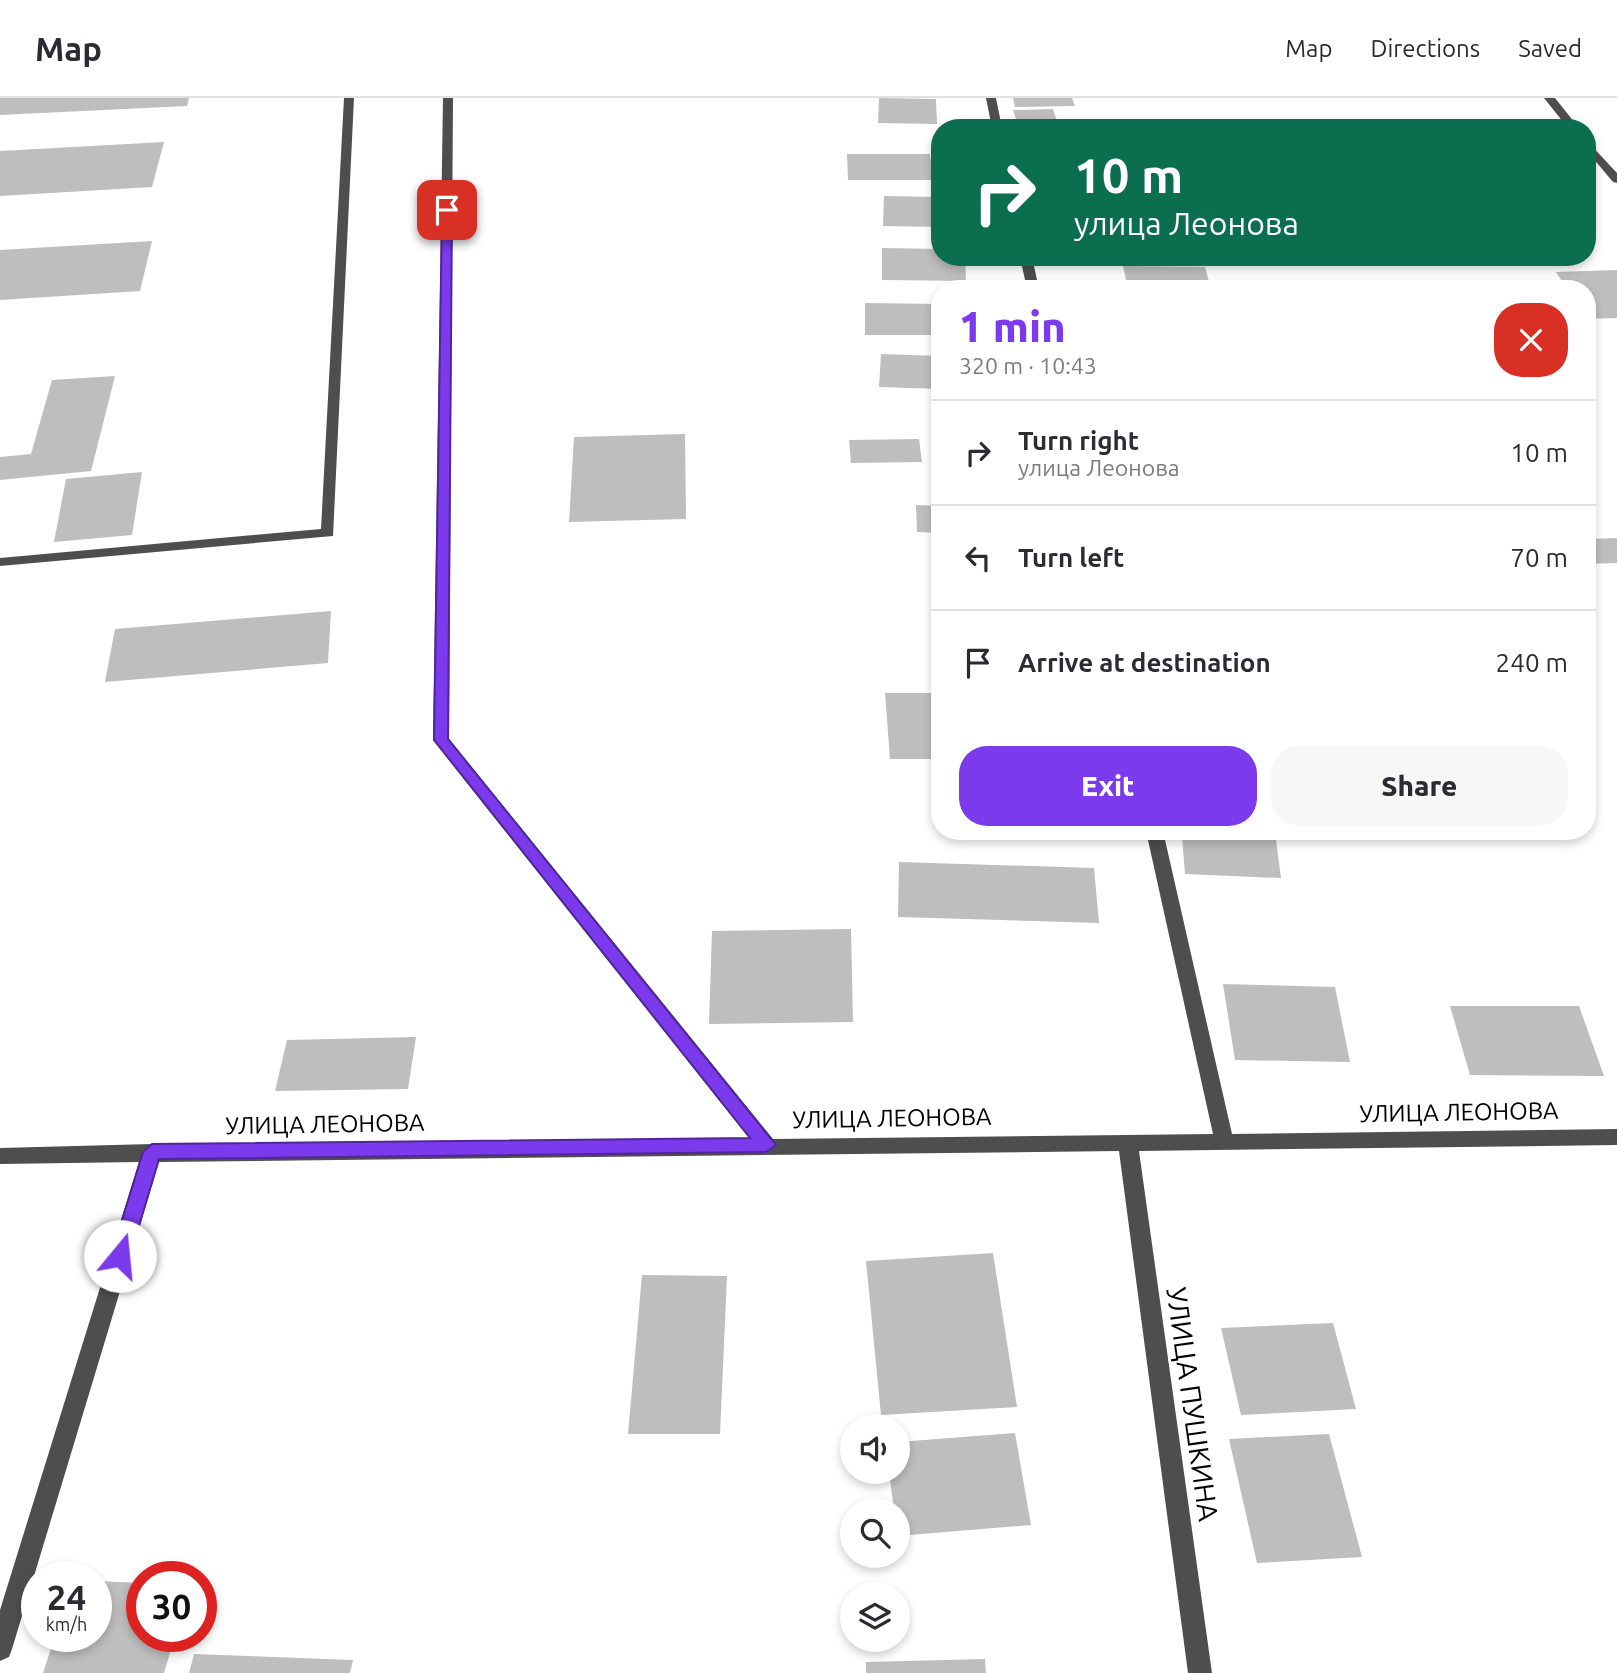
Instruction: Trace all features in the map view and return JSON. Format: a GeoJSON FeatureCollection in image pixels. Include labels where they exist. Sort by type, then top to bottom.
{"type":"FeatureCollection","features":[{"type":"Feature","properties":{"kind":"street"},"geometry":{"type":"LineString","coordinates":[[0,562],[328,533],[349,98]]}},
{"type":"Feature","properties":{"kind":"street"},"geometry":{"type":"LineString","coordinates":[[448,98],[441,740],[766,1145]]}},
{"type":"Feature","properties":{"kind":"street"},"geometry":{"type":"LineString","coordinates":[[991,98],[995,119]]}},
{"type":"Feature","properties":{"kind":"street"},"geometry":{"type":"LineString","coordinates":[[1549,98],[1566,119]]}},
{"type":"Feature","properties":{"kind":"street"},"geometry":{"type":"LineString","coordinates":[[1596,155],[1617,180]]}},
{"type":"Feature","properties":{"kind":"street"},"geometry":{"type":"LineString","coordinates":[[1156,840],[1224,1141]]}},
{"type":"Feature","properties":{"kind":"street","name":"УЛИЦА ЛЕОНОВА"},"geometry":{"type":"LineString","coordinates":[[0,1156],[152,1152],[1617,1137]]}},
{"type":"Feature","properties":{"kind":"street","name":"УЛИЦА ПУШКИНА"},"geometry":{"type":"LineString","coordinates":[[1128,1142],[1200,1673]]}},
{"type":"Feature","properties":{"kind":"street"},"geometry":{"type":"LineString","coordinates":[[0,1649],[152,1152]]}},
{"type":"Feature","properties":{"kind":"building"},"geometry":{"type":"Polygon","coordinates":[[[0,98],[189,98],[187,106],[0,115],[0,98]]]}},
{"type":"Feature","properties":{"kind":"building"},"geometry":{"type":"Polygon","coordinates":[[[879,98],[936,99],[937,119],[931,119],[931,124],[878,123],[879,98]]]}},
{"type":"Feature","properties":{"kind":"building"},"geometry":{"type":"Polygon","coordinates":[[[1013,98],[1072,98],[1075,106],[1015,107],[1013,98]]]}},
{"type":"Feature","properties":{"kind":"building"},"geometry":{"type":"Polygon","coordinates":[[[1053,109],[1056,119],[1016,119],[1013,110],[1053,109]]]}},
{"type":"Feature","properties":{"kind":"building"},"geometry":{"type":"Polygon","coordinates":[[[164,142],[152,187],[0,196],[0,151],[164,142]]]}},
{"type":"Feature","properties":{"kind":"building"},"geometry":{"type":"Polygon","coordinates":[[[847,154],[930,154],[931,180],[848,180],[847,154]]]}},
{"type":"Feature","properties":{"kind":"building"},"geometry":{"type":"Polygon","coordinates":[[[884,196],[931,197],[931,227],[883,226],[884,196]]]}},
{"type":"Feature","properties":{"kind":"building"},"geometry":{"type":"Polygon","coordinates":[[[152,241],[140,291],[0,300],[0,250],[152,241]]]}},
{"type":"Feature","properties":{"kind":"building"},"geometry":{"type":"Polygon","coordinates":[[[882,248],[931,249],[931,266],[965,266],[966,280],[882,280],[882,248]]]}},
{"type":"Feature","properties":{"kind":"building"},"geometry":{"type":"Polygon","coordinates":[[[1123,266],[1205,267],[1209,280],[1126,280],[1123,266]]]}},
{"type":"Feature","properties":{"kind":"building"},"geometry":{"type":"Polygon","coordinates":[[[1617,270],[1617,318],[1596,319],[1596,280],[1561,280],[1556,272],[1617,270]]]}},
{"type":"Feature","properties":{"kind":"building"},"geometry":{"type":"Polygon","coordinates":[[[865,303],[931,304],[931,335],[865,335],[865,303]]]}},
{"type":"Feature","properties":{"kind":"building"},"geometry":{"type":"Polygon","coordinates":[[[881,354],[931,356],[931,389],[879,387],[881,354]]]}},
{"type":"Feature","properties":{"kind":"building"},"geometry":{"type":"Polygon","coordinates":[[[115,376],[91,471],[0,480],[0,457],[31,454],[52,380],[115,376]]]}},
{"type":"Feature","properties":{"kind":"building"},"geometry":{"type":"Polygon","coordinates":[[[685,434],[686,519],[569,522],[574,437],[685,434]]]}},
{"type":"Feature","properties":{"kind":"building"},"geometry":{"type":"Polygon","coordinates":[[[919,439],[922,462],[851,463],[849,440],[919,439]]]}},
{"type":"Feature","properties":{"kind":"building"},"geometry":{"type":"Polygon","coordinates":[[[142,472],[132,535],[54,542],[66,479],[142,472]]]}},
{"type":"Feature","properties":{"kind":"building"},"geometry":{"type":"Polygon","coordinates":[[[916,505],[931,506],[931,533],[917,532],[916,505]]]}},
{"type":"Feature","properties":{"kind":"building"},"geometry":{"type":"Polygon","coordinates":[[[1617,538],[1617,563],[1596,564],[1596,539],[1617,538]]]}},
{"type":"Feature","properties":{"kind":"building"},"geometry":{"type":"Polygon","coordinates":[[[331,611],[328,663],[105,682],[115,629],[331,611]]]}},
{"type":"Feature","properties":{"kind":"building"},"geometry":{"type":"Polygon","coordinates":[[[885,693],[931,693],[931,759],[890,759],[885,693]]]}},
{"type":"Feature","properties":{"kind":"building"},"geometry":{"type":"Polygon","coordinates":[[[1182,840],[1276,840],[1281,878],[1185,874],[1182,840]]]}},
{"type":"Feature","properties":{"kind":"building"},"geometry":{"type":"Polygon","coordinates":[[[899,862],[1094,868],[1099,923],[898,917],[899,862]]]}},
{"type":"Feature","properties":{"kind":"building"},"geometry":{"type":"Polygon","coordinates":[[[851,929],[853,1022],[709,1024],[712,931],[851,929]]]}},
{"type":"Feature","properties":{"kind":"building"},"geometry":{"type":"Polygon","coordinates":[[[1223,984],[1335,987],[1350,1062],[1235,1060],[1223,984]]]}},
{"type":"Feature","properties":{"kind":"building"},"geometry":{"type":"Polygon","coordinates":[[[1450,1006],[1579,1006],[1604,1076],[1470,1075],[1450,1006]]]}},
{"type":"Feature","properties":{"kind":"building"},"geometry":{"type":"Polygon","coordinates":[[[416,1037],[408,1089],[275,1091],[287,1040],[416,1037]]]}},
{"type":"Feature","properties":{"kind":"building"},"geometry":{"type":"Polygon","coordinates":[[[993,1253],[1017,1407],[881,1414],[866,1261],[993,1253]]]}},
{"type":"Feature","properties":{"kind":"building"},"geometry":{"type":"Polygon","coordinates":[[[642,1275],[727,1276],[720,1434],[628,1434],[642,1275]]]}},
{"type":"Feature","properties":{"kind":"building"},"geometry":{"type":"Polygon","coordinates":[[[1333,1323],[1356,1409],[1241,1415],[1221,1328],[1333,1323]]]}},
{"type":"Feature","properties":{"kind":"building"},"geometry":{"type":"Polygon","coordinates":[[[1015,1433],[1031,1525],[910,1535],[910,1498],[892,1498],[891,1484],[910,1484],[910,1441],[1015,1433]]]}},
{"type":"Feature","properties":{"kind":"building"},"geometry":{"type":"Polygon","coordinates":[[[1329,1434],[1362,1557],[1257,1563],[1229,1439],[1329,1434]]]}},
{"type":"Feature","properties":{"kind":"building"},"geometry":{"type":"Polygon","coordinates":[[[112,1582],[126,1582],[126,1652],[170,1652],[164,1673],[43,1673],[50,1652],[112,1652],[112,1582]]]}},
{"type":"Feature","properties":{"kind":"building"},"geometry":{"type":"Polygon","coordinates":[[[194,1654],[353,1660],[350,1673],[189,1673],[194,1654]]]}},
{"type":"Feature","properties":{"kind":"building"},"geometry":{"type":"Polygon","coordinates":[[[985,1659],[986,1673],[866,1673],[866,1662],[985,1659]]]}},
{"type":"Feature","properties":{"kind":"route"},"geometry":{"type":"LineString","coordinates":[[120,1256],[152,1152],[766,1145],[441,740],[447,210]]}}]}
